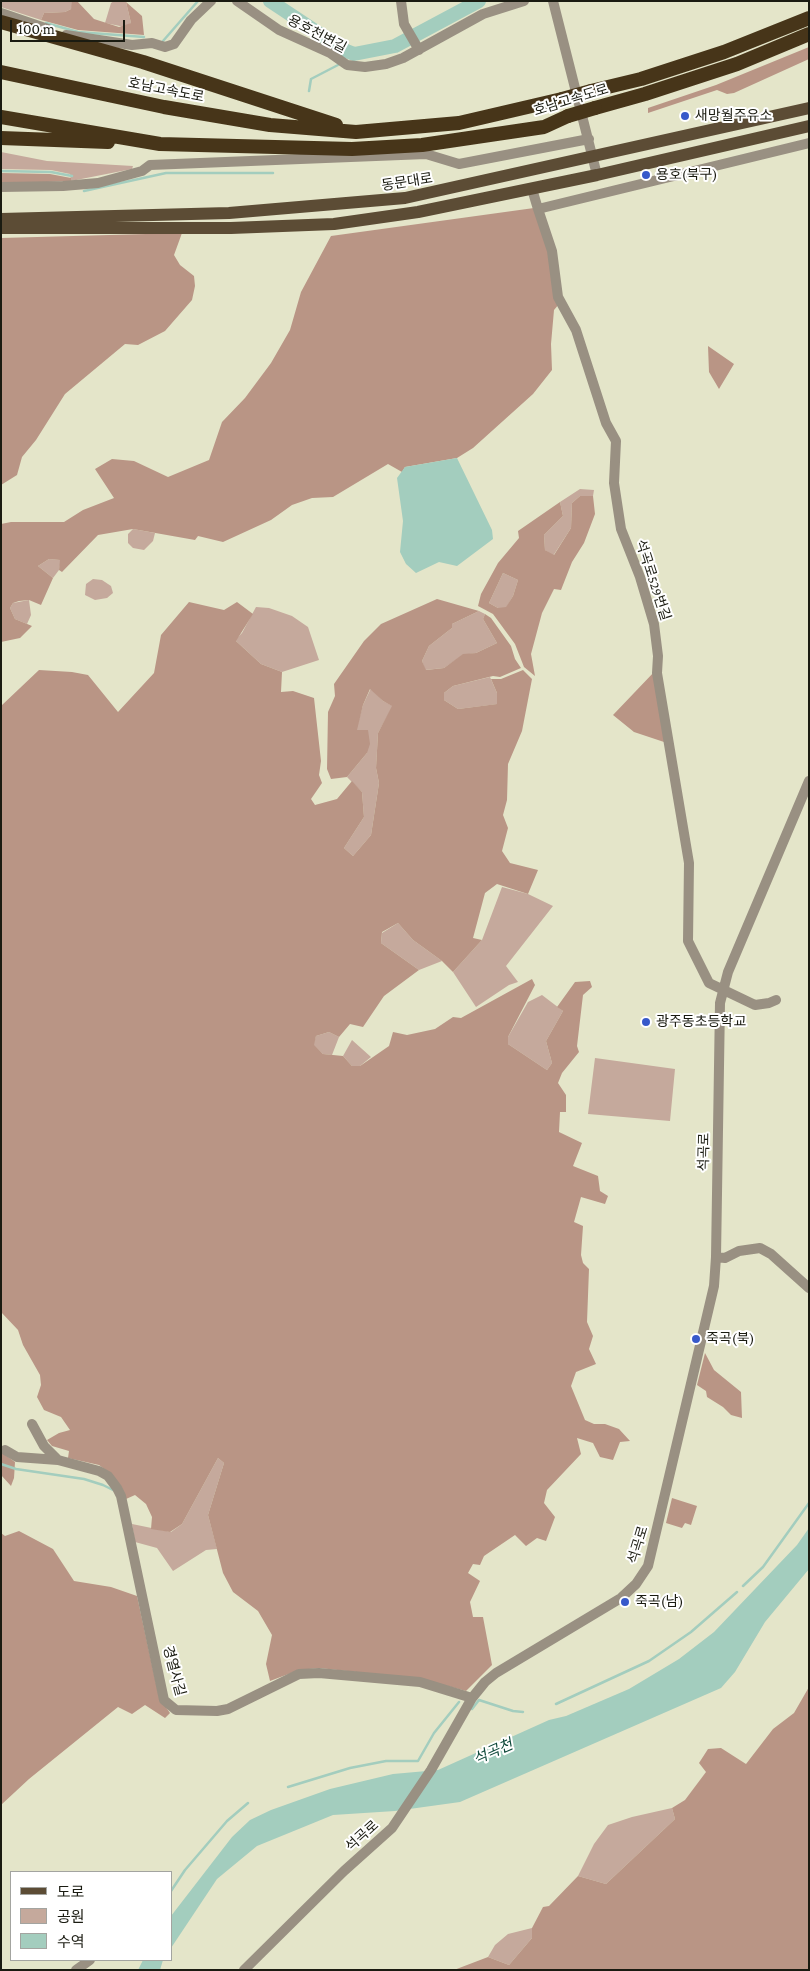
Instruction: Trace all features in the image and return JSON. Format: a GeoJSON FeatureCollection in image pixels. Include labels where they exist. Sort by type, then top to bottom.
{"type":"FeatureCollection","features":[{"type":"Feature","properties":{"kind":"highway","name":"호남고속도로"},"geometry":{"type":"LineString","coordinates":[[1,72],[164,107],[270,125],[356,132],[459,123],[562,99],[641,78],[724,52],[809,18]]}},
{"type":"Feature","properties":{"kind":"highway","name":"호남고속도로"},"geometry":{"type":"LineString","coordinates":[[1,22],[144,62],[356,132]]}},
{"type":"Feature","properties":{"kind":"highway","name":"호남고속도로"},"geometry":{"type":"LineString","coordinates":[[1,117],[160,144],[352,149],[422,145],[544,127],[568,116],[645,94],[737,64],[809,34]]}},
{"type":"Feature","properties":{"kind":"highway","name":"호남고속도로"},"geometry":{"type":"LineString","coordinates":[[1,138],[272,148]]}},
{"type":"Feature","properties":{"kind":"main road","name":"동문대로"},"geometry":{"type":"LineString","coordinates":[[1,219],[229,214],[369,203],[438,193],[593,155],[809,108]]}},
{"type":"Feature","properties":{"kind":"main road"},"geometry":{"type":"LineString","coordinates":[[1,228],[231,228],[334,224],[418,212],[598,175],[809,126]]}},
{"type":"Feature","properties":{"kind":"street"},"geometry":{"type":"LineString","coordinates":[[1,14],[68,35],[132,45],[152,42],[165,47],[174,44],[191,20],[211,1]]}},
{"type":"Feature","properties":{"kind":"street","name":"용호천변길"},"geometry":{"type":"LineString","coordinates":[[237,1],[279,30],[330,53],[347,65],[365,67],[386,64],[483,14],[524,1]]}},
{"type":"Feature","properties":{"kind":"street"},"geometry":{"type":"LineString","coordinates":[[401,1],[407,29],[418,48]]}},
{"type":"Feature","properties":{"kind":"street"},"geometry":{"type":"LineString","coordinates":[[552,1],[598,175]]}},
{"type":"Feature","properties":{"kind":"street"},"geometry":{"type":"LineString","coordinates":[[1,187],[63,186],[98,183],[142,171],[150,165],[426,154],[459,164],[589,139]]}},
{"type":"Feature","properties":{"kind":"street"},"geometry":{"type":"LineString","coordinates":[[538,209],[809,143]]}},
{"type":"Feature","properties":{"kind":"street","name":"석곡로529번길"},"geometry":{"type":"LineString","coordinates":[[532,188],[552,251],[558,297],[576,330],[606,423],[616,441],[614,483],[621,529],[640,577],[654,624],[658,656],[657,673],[689,863],[688,941],[710,983],[723,990]]}},
{"type":"Feature","properties":{"kind":"street","name":"석곡로"},"geometry":{"type":"LineString","coordinates":[[244,1970],[344,1871],[392,1828],[431,1770],[472,1698],[496,1672],[621,1598],[636,1584],[648,1566],[706,1322],[716,1257],[719,1014],[723,990],[728,972],[809,781]]}},
{"type":"Feature","properties":{"kind":"street"},"geometry":{"type":"LineString","coordinates":[[723,990],[754,1004],[769,1003],[776,1000]]}},
{"type":"Feature","properties":{"kind":"street"},"geometry":{"type":"LineString","coordinates":[[716,1257],[725,1258],[739,1251],[760,1248],[771,1254],[809,1288]]}},
{"type":"Feature","properties":{"kind":"street"},"geometry":{"type":"LineString","coordinates":[[32,1424],[44,1446],[58,1460]]}},
{"type":"Feature","properties":{"kind":"street","name":"경열사길"},"geometry":{"type":"LineString","coordinates":[[5,1450],[16,1458],[58,1460],[99,1471],[108,1476],[118,1488],[164,1700],[176,1710],[228,1709],[299,1674],[319,1672],[420,1682],[472,1698]]}},
{"type":"Feature","properties":{"kind":"street"},"geometry":{"type":"LineString","coordinates":[[76,1970],[89,1961]]}},
{"type":"Feature","properties":{"kind":"green space"},"geometry":{"type":"Polygon","coordinates":[[[1,1],[72,1],[73,4],[71,9],[65,12],[44,13],[41,20],[1,7],[1,1]]]}},
{"type":"Feature","properties":{"kind":"green space"},"geometry":{"type":"Polygon","coordinates":[[[114,1],[126,2],[131,23],[125,27],[105,23],[111,3],[114,1]]]}},
{"type":"Feature","properties":{"kind":"green space"},"geometry":{"type":"Polygon","coordinates":[[[1,152],[47,161],[133,166],[132,169],[71,181],[70,174],[51,170],[1,169],[1,152]]]}},
{"type":"Feature","properties":{"kind":"green space"},"geometry":{"type":"Polygon","coordinates":[[[580,489],[594,490],[593,496],[580,496],[572,503],[571,528],[553,556],[545,550],[544,535],[563,516],[560,502],[580,489]]]}},
{"type":"Feature","properties":{"kind":"green space"},"geometry":{"type":"Polygon","coordinates":[[[133,529],[155,533],[153,541],[144,550],[133,548],[128,543],[128,534],[133,529]]]}},
{"type":"Feature","properties":{"kind":"green space"},"geometry":{"type":"Polygon","coordinates":[[[49,559],[61,560],[59,570],[53,578],[38,566],[49,559]]]}},
{"type":"Feature","properties":{"kind":"green space"},"geometry":{"type":"Polygon","coordinates":[[[503,573],[518,580],[513,596],[506,608],[498,608],[489,603],[503,573]]]}},
{"type":"Feature","properties":{"kind":"green space"},"geometry":{"type":"Polygon","coordinates":[[[93,579],[102,580],[111,586],[113,593],[107,598],[95,600],[85,595],[86,584],[93,579]]]}},
{"type":"Feature","properties":{"kind":"green space"},"geometry":{"type":"Polygon","coordinates":[[[29,600],[31,615],[27,624],[15,619],[10,608],[13,603],[29,600]]]}},
{"type":"Feature","properties":{"kind":"green space"},"geometry":{"type":"Polygon","coordinates":[[[256,607],[269,608],[292,616],[308,627],[319,660],[282,672],[261,664],[235,640],[242,633],[256,607]]]}},
{"type":"Feature","properties":{"kind":"green space"},"geometry":{"type":"Polygon","coordinates":[[[479,611],[485,614],[483,619],[497,643],[476,653],[463,655],[444,668],[425,670],[422,661],[429,646],[452,628],[452,624],[479,611]]]}},
{"type":"Feature","properties":{"kind":"green space"},"geometry":{"type":"Polygon","coordinates":[[[490,677],[497,693],[498,704],[458,709],[444,700],[444,693],[453,686],[490,677]]]}},
{"type":"Feature","properties":{"kind":"green space"},"geometry":{"type":"Polygon","coordinates":[[[371,688],[383,701],[393,706],[378,733],[376,768],[379,783],[371,835],[353,856],[344,848],[364,817],[362,792],[347,777],[367,753],[356,730],[363,705],[371,688]]]}},
{"type":"Feature","properties":{"kind":"green space"},"geometry":{"type":"Polygon","coordinates":[[[502,887],[528,894],[553,906],[506,966],[518,982],[509,985],[476,1007],[453,972],[482,940],[502,887]]]}},
{"type":"Feature","properties":{"kind":"green space"},"geometry":{"type":"Polygon","coordinates":[[[398,923],[413,940],[442,961],[419,970],[381,943],[382,933],[398,923]]]}},
{"type":"Feature","properties":{"kind":"green space"},"geometry":{"type":"Polygon","coordinates":[[[542,995],[563,1011],[546,1041],[552,1063],[547,1070],[508,1044],[508,1037],[528,1002],[542,995]]]}},
{"type":"Feature","properties":{"kind":"green space"},"geometry":{"type":"Polygon","coordinates":[[[329,1032],[339,1037],[332,1055],[323,1054],[313,1045],[316,1036],[329,1032]]]}},
{"type":"Feature","properties":{"kind":"green space"},"geometry":{"type":"Polygon","coordinates":[[[352,1040],[371,1057],[360,1066],[352,1066],[343,1056],[352,1040]]]}},
{"type":"Feature","properties":{"kind":"green space"},"geometry":{"type":"Polygon","coordinates":[[[595,1058],[675,1069],[670,1121],[588,1114],[595,1058]]]}},
{"type":"Feature","properties":{"kind":"green space"},"geometry":{"type":"Polygon","coordinates":[[[218,1458],[224,1463],[208,1515],[217,1549],[206,1550],[173,1571],[157,1548],[135,1542],[132,1524],[171,1532],[182,1524],[218,1458]]]}},
{"type":"Feature","properties":{"kind":"green space"},"geometry":{"type":"Polygon","coordinates":[[[672,1808],[675,1819],[606,1884],[578,1876],[594,1844],[608,1825],[632,1817],[672,1808]]]}},
{"type":"Feature","properties":{"kind":"green space"},"geometry":{"type":"Polygon","coordinates":[[[532,1928],[532,1938],[509,1965],[488,1957],[495,1945],[508,1934],[532,1928]]]}},
{"type":"Feature","properties":{"kind":"shaded area"},"geometry":{"type":"Polygon","coordinates":[[[72,1],[77,1],[94,19],[119,27],[131,23],[126,2],[142,16],[144,35],[78,30],[41,20],[44,13],[65,12],[71,9],[72,1]]]}},
{"type":"Feature","properties":{"kind":"shaded area"},"geometry":{"type":"Polygon","coordinates":[[[809,47],[809,59],[734,93],[727,94],[717,90],[648,113],[648,108],[716,85],[809,47]]]}},
{"type":"Feature","properties":{"kind":"shaded area"},"geometry":{"type":"Polygon","coordinates":[[[1,173],[50,174],[71,178],[71,181],[1,184],[1,173]]]}},
{"type":"Feature","properties":{"kind":"shaded area"},"geometry":{"type":"Polygon","coordinates":[[[534,208],[544,231],[559,304],[554,310],[551,344],[552,370],[533,394],[473,448],[457,458],[405,467],[402,472],[388,464],[333,497],[312,498],[292,505],[271,520],[223,542],[198,536],[195,540],[133,529],[98,535],[62,572],[59,570],[60,560],[49,559],[38,566],[53,578],[41,605],[29,600],[13,603],[10,608],[15,619],[32,626],[20,638],[1,642],[1,524],[11,522],[64,522],[83,510],[114,498],[95,469],[112,459],[134,461],[168,477],[209,460],[222,422],[245,398],[271,363],[290,330],[301,292],[331,236],[534,208]]]}},
{"type":"Feature","properties":{"kind":"shaded area"},"geometry":{"type":"Polygon","coordinates":[[[182,233],[174,255],[180,265],[194,276],[195,286],[192,300],[165,331],[138,345],[125,344],[65,394],[36,440],[22,457],[17,475],[1,485],[1,238],[182,233]]]}},
{"type":"Feature","properties":{"kind":"shaded area"},"geometry":{"type":"Polygon","coordinates":[[[708,346],[734,364],[719,389],[709,372],[708,346]]]}},
{"type":"Feature","properties":{"kind":"shaded area"},"geometry":{"type":"Polygon","coordinates":[[[580,496],[593,496],[595,514],[584,543],[572,562],[561,590],[554,589],[542,613],[531,654],[535,676],[524,667],[515,644],[493,614],[478,606],[481,594],[498,563],[519,538],[518,531],[560,502],[563,516],[544,535],[545,550],[554,555],[571,528],[572,503],[580,496]],[[503,573],[489,603],[498,608],[506,607],[513,596],[518,580],[503,573]]]}},
{"type":"Feature","properties":{"kind":"shaded area"},"geometry":{"type":"Polygon","coordinates":[[[437,599],[479,611],[452,624],[452,628],[429,646],[422,661],[426,670],[444,668],[463,654],[476,653],[497,643],[483,619],[485,614],[491,618],[511,646],[515,659],[521,668],[500,677],[493,676],[453,686],[444,693],[444,700],[458,709],[497,704],[497,693],[491,679],[501,679],[523,670],[532,679],[522,731],[508,764],[507,800],[503,815],[508,828],[502,851],[510,863],[538,870],[528,894],[497,884],[485,893],[473,938],[482,940],[453,972],[442,961],[413,940],[398,923],[382,932],[381,943],[419,970],[384,996],[363,1027],[350,1024],[339,1037],[329,1032],[316,1036],[314,1045],[323,1054],[343,1056],[352,1066],[360,1066],[389,1046],[393,1032],[407,1035],[435,1029],[453,1017],[461,1018],[532,979],[535,985],[508,1037],[508,1044],[547,1070],[552,1063],[546,1041],[563,1011],[557,1007],[575,982],[590,981],[592,987],[583,995],[577,1046],[579,1052],[562,1073],[558,1083],[566,1095],[566,1112],[560,1112],[559,1132],[582,1143],[573,1166],[598,1176],[600,1191],[608,1196],[605,1204],[581,1197],[574,1222],[583,1226],[581,1255],[583,1263],[589,1269],[587,1322],[593,1336],[589,1349],[596,1364],[576,1372],[571,1386],[585,1420],[594,1424],[605,1424],[619,1429],[630,1441],[620,1442],[613,1460],[600,1457],[593,1443],[577,1438],[581,1454],[547,1490],[544,1503],[555,1517],[546,1541],[537,1538],[526,1546],[515,1535],[484,1556],[480,1565],[473,1564],[468,1573],[480,1581],[470,1602],[473,1617],[483,1617],[492,1665],[466,1691],[422,1679],[319,1668],[299,1670],[270,1681],[266,1664],[272,1635],[258,1611],[233,1592],[223,1573],[208,1515],[224,1463],[218,1458],[182,1524],[170,1532],[151,1529],[152,1517],[146,1504],[135,1495],[126,1499],[111,1474],[99,1465],[68,1458],[69,1451],[52,1446],[47,1440],[59,1433],[70,1430],[61,1417],[44,1410],[37,1397],[41,1385],[40,1375],[23,1345],[18,1330],[1,1312],[1,706],[39,670],[88,675],[118,712],[154,673],[161,635],[189,602],[224,610],[237,602],[253,614],[236,641],[261,664],[282,672],[281,692],[293,691],[314,698],[321,761],[319,775],[322,783],[311,799],[315,805],[337,799],[352,781],[362,792],[364,817],[344,848],[353,856],[371,835],[379,783],[376,768],[378,733],[392,706],[383,701],[370,689],[363,705],[357,730],[368,730],[370,744],[367,753],[347,777],[331,779],[327,769],[328,712],[335,696],[334,684],[364,641],[381,624],[437,599]]]}},
{"type":"Feature","properties":{"kind":"shaded area"},"geometry":{"type":"Polygon","coordinates":[[[655,671],[667,743],[634,732],[613,715],[655,671]]]}},
{"type":"Feature","properties":{"kind":"shaded area"},"geometry":{"type":"Polygon","coordinates":[[[705,1353],[714,1370],[741,1392],[742,1418],[731,1415],[723,1407],[707,1397],[706,1391],[697,1385],[705,1353]]]}},
{"type":"Feature","properties":{"kind":"shaded area"},"geometry":{"type":"Polygon","coordinates":[[[1,1452],[15,1462],[14,1478],[11,1486],[1,1475],[1,1452]]]}},
{"type":"Feature","properties":{"kind":"shaded area"},"geometry":{"type":"Polygon","coordinates":[[[672,1498],[697,1506],[691,1525],[685,1523],[682,1528],[666,1523],[672,1498]]]}},
{"type":"Feature","properties":{"kind":"shaded area"},"geometry":{"type":"Polygon","coordinates":[[[19,1531],[53,1549],[74,1581],[111,1587],[137,1596],[159,1697],[170,1713],[165,1718],[145,1705],[132,1714],[118,1707],[29,1779],[1,1805],[1,1533],[5,1536],[19,1531]]]}},
{"type":"Feature","properties":{"kind":"shaded area"},"geometry":{"type":"Polygon","coordinates":[[[809,1687],[809,1970],[454,1970],[488,1957],[509,1965],[532,1938],[532,1928],[543,1907],[549,1906],[578,1876],[606,1884],[675,1819],[672,1808],[685,1800],[706,1772],[699,1763],[708,1749],[721,1748],[746,1764],[773,1729],[794,1713],[809,1687]]]}},
{"type":"Feature","properties":{"kind":"water"},"geometry":{"type":"Polygon","coordinates":[[[457,458],[492,530],[493,539],[457,566],[439,562],[416,573],[406,564],[400,552],[403,521],[397,478],[405,467],[457,458]]]}},
{"type":"Feature","properties":{"kind":"water","name":"석곡천"},"geometry":{"type":"Polygon","coordinates":[[[809,1528],[809,1569],[765,1622],[735,1672],[721,1688],[460,1802],[395,1811],[333,1815],[257,1846],[217,1879],[172,1946],[172,1915],[232,1837],[250,1820],[271,1810],[330,1789],[393,1774],[438,1770],[549,1720],[566,1716],[629,1689],[679,1659],[714,1632],[797,1545],[809,1528]]]}},
{"type":"Feature","properties":{"kind":"water"},"geometry":{"type":"Polygon","coordinates":[[[142,1961],[163,1961],[160,1970],[138,1970],[142,1961]]]}},
{"type":"Feature","properties":{"kind":"waterway"},"geometry":{"type":"LineString","coordinates":[[163,41],[198,1]]}},
{"type":"Feature","properties":{"kind":"waterway"},"geometry":{"type":"LineString","coordinates":[[270,1],[344,50],[354,54],[395,46],[479,1]]}},
{"type":"Feature","properties":{"kind":"waterway"},"geometry":{"type":"LineString","coordinates":[[46,23],[78,32],[144,37]]}},
{"type":"Feature","properties":{"kind":"waterway"},"geometry":{"type":"LineString","coordinates":[[343,58],[344,50]]}},
{"type":"Feature","properties":{"kind":"waterway"},"geometry":{"type":"LineString","coordinates":[[309,91],[311,79],[338,65]]}},
{"type":"Feature","properties":{"kind":"waterway"},"geometry":{"type":"LineString","coordinates":[[1,171],[51,172],[72,176]]}},
{"type":"Feature","properties":{"kind":"waterway"},"geometry":{"type":"LineString","coordinates":[[84,191],[166,173],[273,173]]}},
{"type":"Feature","properties":{"kind":"waterway"},"geometry":{"type":"LineString","coordinates":[[1,1464],[16,1469],[84,1479],[113,1490]]}},
{"type":"Feature","properties":{"kind":"waterway"},"geometry":{"type":"LineString","coordinates":[[743,1586],[763,1567],[809,1503]]}},
{"type":"Feature","properties":{"kind":"waterway"},"geometry":{"type":"LineString","coordinates":[[556,1704],[649,1661],[691,1632],[737,1592]]}},
{"type":"Feature","properties":{"kind":"waterway"},"geometry":{"type":"LineString","coordinates":[[472,1709],[479,1700],[513,1711],[523,1712]]}},
{"type":"Feature","properties":{"kind":"waterway"},"geometry":{"type":"LineString","coordinates":[[288,1787],[350,1768],[386,1761],[418,1761],[434,1733],[459,1702]]}},
{"type":"Feature","properties":{"kind":"waterway"},"geometry":{"type":"LineString","coordinates":[[172,1890],[185,1870],[227,1821],[248,1803]]}},
{"type":"Feature","properties":{"kind":"place","name":"새망월주유소"},"geometry":{"type":"Point","coordinates":[685,116]}},
{"type":"Feature","properties":{"kind":"place","name":"용호(북구)"},"geometry":{"type":"Point","coordinates":[646,175]}},
{"type":"Feature","properties":{"kind":"place","name":"광주동초등학교"},"geometry":{"type":"Point","coordinates":[646,1022]}},
{"type":"Feature","properties":{"kind":"place","name":"죽곡(북)"},"geometry":{"type":"Point","coordinates":[696,1339]}},
{"type":"Feature","properties":{"kind":"place","name":"죽곡(남)"},"geometry":{"type":"Point","coordinates":[625,1602]}}]}
